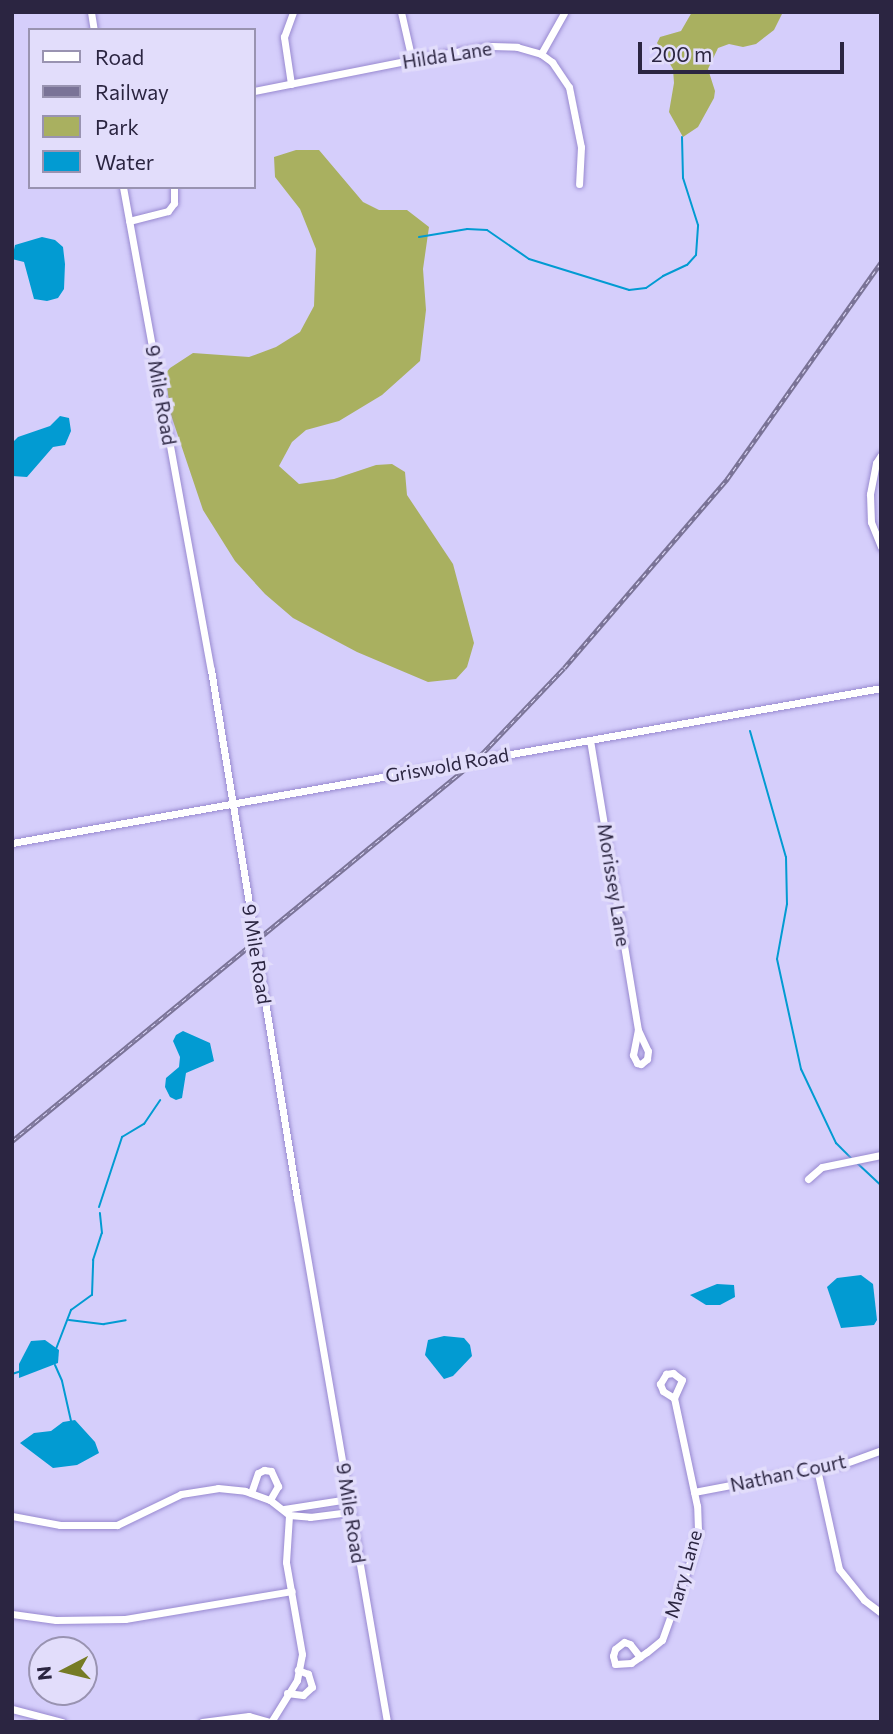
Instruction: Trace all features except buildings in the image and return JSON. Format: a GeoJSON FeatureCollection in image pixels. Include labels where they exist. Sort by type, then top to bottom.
{"type":"FeatureCollection","features":[{"type":"Feature","properties":{"kind":"street"},"geometry":{"type":"LineString","coordinates":[[291,84],[284,37],[293,12]]}},
{"type":"Feature","properties":{"kind":"street"},"geometry":{"type":"LineString","coordinates":[[401,12],[412,60]]}},
{"type":"Feature","properties":{"kind":"street"},"geometry":{"type":"LineString","coordinates":[[564,13],[541,54],[552,62],[569,87],[581,147],[579,184]]}},
{"type":"Feature","properties":{"kind":"street","name":"Hilda Lane"},"geometry":{"type":"LineString","coordinates":[[256,91],[492,46],[517,47],[541,54]]}},
{"type":"Feature","properties":{"kind":"street","name":"9 Mile Road"},"geometry":{"type":"LineString","coordinates":[[123,189],[233,804],[387,1722]]}},
{"type":"Feature","properties":{"kind":"street"},"geometry":{"type":"LineString","coordinates":[[129,221],[168,211],[174,203],[174,189]]}},
{"type":"Feature","properties":{"kind":"street"},"geometry":{"type":"LineString","coordinates":[[881,455],[876,463],[870,494],[871,522],[881,547]]}},
{"type":"Feature","properties":{"kind":"street","name":"Griswold Road"},"geometry":{"type":"LineString","coordinates":[[12,843],[881,688]]}},
{"type":"Feature","properties":{"kind":"street","name":"Morissey Lane"},"geometry":{"type":"LineString","coordinates":[[590,740],[638,1030]]}},
{"type":"Feature","properties":{"kind":"street"},"geometry":{"type":"LineString","coordinates":[[808,1180],[822,1167],[881,1155]]}},
{"type":"Feature","properties":{"kind":"street","name":"Mary Lane"},"geometry":{"type":"LineString","coordinates":[[640,1657],[662,1640],[691,1559],[698,1530],[694,1492],[674,1398]]}},
{"type":"Feature","properties":{"kind":"street","name":"Nathan Court"},"geometry":{"type":"LineString","coordinates":[[694,1492],[846,1463],[881,1450]]}},
{"type":"Feature","properties":{"kind":"street"},"geometry":{"type":"LineString","coordinates":[[251,1493],[258,1473],[264,1469],[271,1471],[278,1486],[270,1500]]}},
{"type":"Feature","properties":{"kind":"street"},"geometry":{"type":"LineString","coordinates":[[817,1469],[839,1569],[864,1600],[881,1613]]}},
{"type":"Feature","properties":{"kind":"street"},"geometry":{"type":"LineString","coordinates":[[12,1516],[60,1525],[104,1527],[126,1522],[181,1494],[218,1488],[251,1493],[270,1500],[287,1512],[310,1517],[350,1512]]}},
{"type":"Feature","properties":{"kind":"street"},"geometry":{"type":"LineString","coordinates":[[287,1512],[348,1499]]}},
{"type":"Feature","properties":{"kind":"street"},"geometry":{"type":"LineString","coordinates":[[202,1722],[249,1716],[271,1722],[296,1679],[302,1654],[286,1562],[287,1512]]}},
{"type":"Feature","properties":{"kind":"street"},"geometry":{"type":"LineString","coordinates":[[12,1614],[56,1620],[125,1619],[292,1591]]}},
{"type":"Feature","properties":{"kind":"street"},"geometry":{"type":"LineString","coordinates":[[287,1693],[303,1695],[312,1687],[308,1674],[298,1670]]}},
{"type":"Feature","properties":{"kind":"street"},"geometry":{"type":"LineString","coordinates":[[12,1709],[62,1722]]}},
{"type":"Feature","properties":{"kind":"green space"},"geometry":{"type":"Polygon","coordinates":[[[692,12],[783,12],[774,30],[756,44],[743,47],[729,44],[718,48],[708,69],[715,91],[714,98],[698,127],[683,137],[669,112],[674,83],[673,69],[657,43],[660,37],[681,31],[692,12]]]}},
{"type":"Feature","properties":{"kind":"green space"},"geometry":{"type":"Polygon","coordinates":[[[296,150],[319,150],[363,202],[379,210],[407,210],[429,227],[423,269],[426,310],[420,361],[382,395],[339,421],[306,430],[292,442],[279,466],[299,484],[334,479],[376,465],[392,464],[405,472],[407,495],[453,564],[474,643],[467,667],[456,679],[428,682],[357,652],[293,618],[265,594],[235,561],[203,510],[171,415],[165,374],[170,368],[193,353],[249,357],[276,347],[300,332],[314,306],[316,249],[300,209],[275,177],[274,157],[296,150]]]}},
{"type":"Feature","properties":{"kind":"water"},"geometry":{"type":"Polygon","coordinates":[[[42,237],[55,240],[63,247],[65,264],[64,289],[58,298],[47,301],[34,299],[24,262],[12,259],[15,245],[42,237]]]}},
{"type":"Feature","properties":{"kind":"water"},"geometry":{"type":"Polygon","coordinates":[[[60,416],[69,418],[71,431],[65,445],[53,447],[27,477],[12,476],[12,443],[18,437],[50,426],[60,416]]]}},
{"type":"Feature","properties":{"kind":"water"},"geometry":{"type":"Polygon","coordinates":[[[183,1031],[210,1043],[214,1061],[186,1073],[182,1098],[176,1100],[170,1097],[165,1087],[166,1078],[179,1067],[180,1057],[173,1041],[176,1035],[183,1031]]]}},
{"type":"Feature","properties":{"kind":"water"},"geometry":{"type":"Polygon","coordinates":[[[861,1275],[873,1284],[877,1320],[874,1325],[841,1328],[827,1287],[837,1278],[861,1275]]]}},
{"type":"Feature","properties":{"kind":"water"},"geometry":{"type":"Polygon","coordinates":[[[717,1284],[734,1285],[735,1297],[720,1305],[706,1305],[690,1295],[717,1284]]]}},
{"type":"Feature","properties":{"kind":"water"},"geometry":{"type":"Polygon","coordinates":[[[444,1336],[464,1338],[470,1345],[472,1356],[453,1376],[444,1379],[425,1355],[428,1340],[444,1336]]]}},
{"type":"Feature","properties":{"kind":"water"},"geometry":{"type":"Polygon","coordinates":[[[45,1340],[59,1350],[58,1363],[19,1378],[19,1364],[31,1341],[45,1340]]]}},
{"type":"Feature","properties":{"kind":"water"},"geometry":{"type":"Polygon","coordinates":[[[75,1420],[95,1442],[99,1453],[77,1465],[53,1468],[20,1443],[34,1433],[51,1431],[63,1422],[75,1420]]]}},
{"type":"Feature","properties":{"kind":"waterway"},"geometry":{"type":"LineString","coordinates":[[419,237],[467,229],[487,230],[529,259],[629,290],[646,288],[663,276],[687,265],[696,255],[698,225],[683,178],[682,137]]}},
{"type":"Feature","properties":{"kind":"waterway"},"geometry":{"type":"LineString","coordinates":[[750,731],[786,857],[787,904],[777,959],[801,1069],[836,1143],[851,1158]]}},
{"type":"Feature","properties":{"kind":"waterway"},"geometry":{"type":"LineString","coordinates":[[99,1207],[122,1137],[144,1124],[160,1100]]}},
{"type":"Feature","properties":{"kind":"waterway"},"geometry":{"type":"LineString","coordinates":[[856,1162],[881,1185]]}},
{"type":"Feature","properties":{"kind":"waterway"},"geometry":{"type":"LineString","coordinates":[[56,1349],[71,1310],[92,1295],[93,1260],[102,1233],[100,1213]]}},
{"type":"Feature","properties":{"kind":"waterway"},"geometry":{"type":"LineString","coordinates":[[69,1320],[104,1324],[126,1320]]}},
{"type":"Feature","properties":{"kind":"waterway"},"geometry":{"type":"LineString","coordinates":[[55,1365],[62,1381],[71,1421]]}},
{"type":"Feature","properties":{"kind":"waterway"},"geometry":{"type":"LineString","coordinates":[[12,1374],[21,1371]]}},
{"type":"Feature","properties":{"kind":"railway"},"geometry":{"type":"LineString","coordinates":[[12,1141],[476,760],[564,668],[727,479],[881,262]]}}]}
